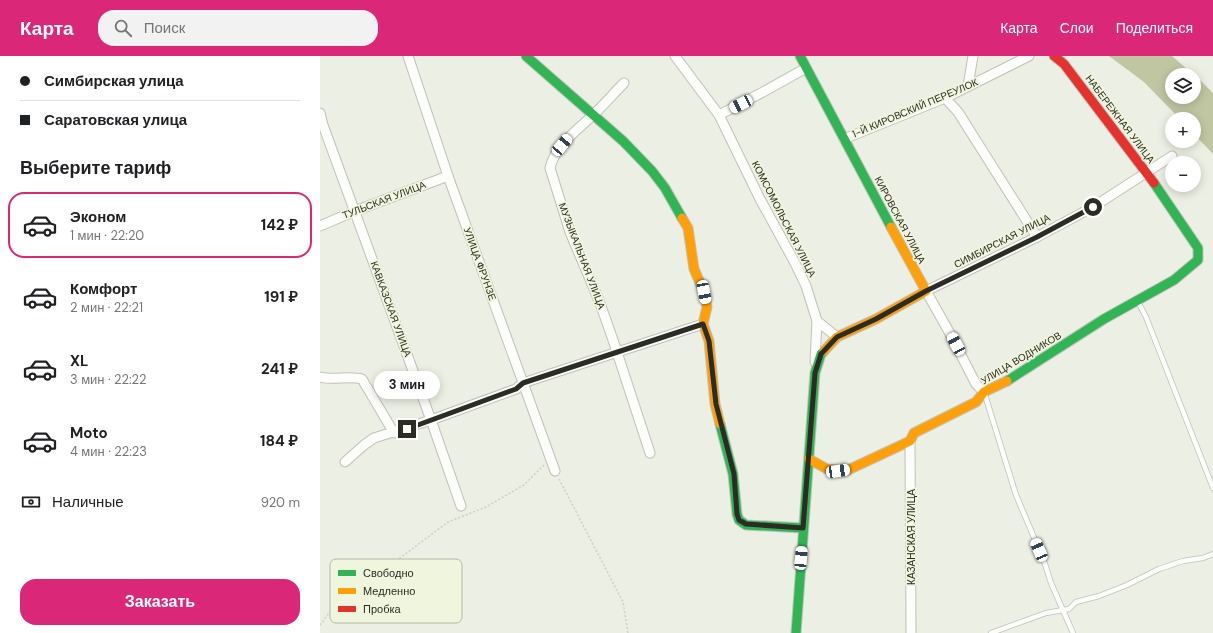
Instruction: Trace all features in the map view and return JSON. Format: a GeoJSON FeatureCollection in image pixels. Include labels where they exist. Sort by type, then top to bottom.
{"type":"FeatureCollection","features":[{"type":"Feature","properties":{"kind":"street","name":"УЛИЦА ФРУНЗЕ"},"geometry":{"type":"LineString","coordinates":[[408,56],[448,176],[555,471]]}},
{"type":"Feature","properties":{"kind":"street"},"geometry":{"type":"LineString","coordinates":[[526,56],[623,142],[652,171],[680,212],[688,228],[694,269],[704,292],[707,307],[703,324],[709,341],[716,404],[734,474],[737,514],[739,520],[746,524],[803,528]]}},
{"type":"Feature","properties":{"kind":"street","name":"КОМСОМОЛЬСКАЯ УЛИЦА"},"geometry":{"type":"LineString","coordinates":[[675,56],[719,115],[760,199],[806,286],[817,321]]}},
{"type":"Feature","properties":{"kind":"street","name":"КИРОВСКАЯ УЛИЦА"},"geometry":{"type":"LineString","coordinates":[[800,56],[976,384],[984,392]]}},
{"type":"Feature","properties":{"kind":"street"},"geometry":{"type":"LineString","coordinates":[[968,86],[973,56]]}},
{"type":"Feature","properties":{"kind":"street","name":"1-Й КИРОВСКИЙ ПЕРЕУЛОК"},"geometry":{"type":"LineString","coordinates":[[844,139],[945,98],[1029,56]]}},
{"type":"Feature","properties":{"kind":"street","name":"НАБЕРЕЖНАЯ УЛИЦА"},"geometry":{"type":"LineString","coordinates":[[1054,56],[1064,64],[1147,173],[1198,248],[1198,260]]}},
{"type":"Feature","properties":{"kind":"street"},"geometry":{"type":"LineString","coordinates":[[719,115],[806,68]]}},
{"type":"Feature","properties":{"kind":"street","name":"МУЗЫКАЛЬНАЯ УЛИЦА"},"geometry":{"type":"LineString","coordinates":[[624,83],[592,116],[572,133],[552,158],[550,168],[570,232],[600,303],[650,453]]}},
{"type":"Feature","properties":{"kind":"street"},"geometry":{"type":"LineString","coordinates":[[945,98],[958,112],[1037,237]]}},
{"type":"Feature","properties":{"kind":"street","name":"КАВКАЗСКАЯ УЛИЦА"},"geometry":{"type":"LineString","coordinates":[[320,113],[323,125],[431,420],[460,506]]}},
{"type":"Feature","properties":{"kind":"street","name":"СИМБИРСКАЯ УЛИЦА"},"geometry":{"type":"LineString","coordinates":[[837,337],[876,319],[926,291],[1037,237],[1093,207],[1165,161]]}},
{"type":"Feature","properties":{"kind":"street","name":"ТУЛЬСКАЯ УЛИЦА"},"geometry":{"type":"LineString","coordinates":[[320,226],[355,211],[448,176]]}},
{"type":"Feature","properties":{"kind":"street","name":"УЛИЦА ВОДНИКОВ"},"geometry":{"type":"LineString","coordinates":[[809,459],[823,468],[838,471],[848,470],[910,441],[914,433],[976,402],[984,392],[1010,379],[1105,318],[1138,302],[1181,276],[1198,260]]}},
{"type":"Feature","properties":{"kind":"street"},"geometry":{"type":"LineString","coordinates":[[815,373],[821,354],[837,337],[817,321]]}},
{"type":"Feature","properties":{"kind":"street"},"geometry":{"type":"LineString","coordinates":[[802,633],[796,633],[815,373],[817,321]]}},
{"type":"Feature","properties":{"kind":"street"},"geometry":{"type":"LineString","coordinates":[[345,462],[374,438],[394,433],[516,389],[523,383],[703,324]]}},
{"type":"Feature","properties":{"kind":"street"},"geometry":{"type":"LineString","coordinates":[[320,377],[329,380],[350,377],[362,379],[394,433]]}},
{"type":"Feature","properties":{"kind":"street","name":"КАЗАНСКАЯ УЛИЦА"},"geometry":{"type":"LineString","coordinates":[[910,441],[911,633]]}},
{"type":"Feature","properties":{"kind":"lane"},"geometry":{"type":"LineString","coordinates":[[1138,302],[1146,317],[1213,488]]}},
{"type":"Feature","properties":{"kind":"lane"},"geometry":{"type":"LineString","coordinates":[[984,392],[1016,495],[1044,561],[1051,583],[1073,633]]}},
{"type":"Feature","properties":{"kind":"lane"},"geometry":{"type":"LineString","coordinates":[[991,633],[1046,613],[1068,610],[1076,602],[1099,596],[1127,585],[1159,569],[1183,561],[1204,558],[1213,554]]}},
{"type":"Feature","properties":{"kind":"path"},"geometry":{"type":"LineString","coordinates":[[398,559],[448,522],[486,507],[524,485],[550,458]]}},
{"type":"Feature","properties":{"kind":"path"},"geometry":{"type":"LineString","coordinates":[[555,471],[623,602],[628,633]]}},
{"type":"Feature","properties":{"kind":"path"},"geometry":{"type":"LineString","coordinates":[[320,625],[330,611]]}},
{"type":"Feature","properties":{"kind":"shaded area"},"geometry":{"type":"Polygon","coordinates":[[[1109,56],[1172,56],[1186,68],[1165,68],[1165,104],[1144,82],[1109,56]]]}},
{"type":"Feature","properties":{"kind":"shaded area"},"geometry":{"type":"Polygon","coordinates":[[[1201,81],[1213,93],[1213,154],[1201,141],[1201,112],[1173,112],[1165,104],[1201,104],[1201,81]]]}},
{"type":"Feature","properties":{"kind":"traffic: fast"},"geometry":{"type":"LineString","coordinates":[[526,56],[623,141],[652,171],[665,188],[682,218]]}},
{"type":"Feature","properties":{"kind":"traffic: fast"},"geometry":{"type":"LineString","coordinates":[[800,56],[891,227]]}},
{"type":"Feature","properties":{"kind":"traffic: fast"},"geometry":{"type":"LineString","coordinates":[[1007,381],[1104,319],[1174,280],[1198,260],[1198,248],[1154,183]]}},
{"type":"Feature","properties":{"kind":"traffic: fast"},"geometry":{"type":"LineString","coordinates":[[796,633],[815,373],[821,354],[824,351]]}},
{"type":"Feature","properties":{"kind":"traffic: fast"},"geometry":{"type":"LineString","coordinates":[[720,424],[733,474],[737,514],[739,520],[746,525],[803,528]]}},
{"type":"Feature","properties":{"kind":"traffic: slow"},"geometry":{"type":"LineString","coordinates":[[682,218],[688,228],[694,269],[704,292],[707,307],[703,324],[709,341],[715,404],[720,424]]}},
{"type":"Feature","properties":{"kind":"traffic: slow"},"geometry":{"type":"LineString","coordinates":[[824,351],[837,337],[876,319],[926,291],[891,227]]}},
{"type":"Feature","properties":{"kind":"traffic: slow"},"geometry":{"type":"LineString","coordinates":[[809,459],[827,469],[848,470],[910,441],[914,433],[976,402],[984,392],[1007,381]]}},
{"type":"Feature","properties":{"kind":"traffic: jam"},"geometry":{"type":"LineString","coordinates":[[1054,56],[1064,64],[1154,183]]}},
{"type":"Feature","properties":{"kind":"route"},"geometry":{"type":"LineString","coordinates":[[407,429],[516,389],[523,383],[703,324],[709,341],[716,404],[734,474],[737,514],[739,520],[746,524],[803,528],[815,373],[821,354],[837,337],[876,319],[926,291],[1037,237],[1093,207]]}}]}
